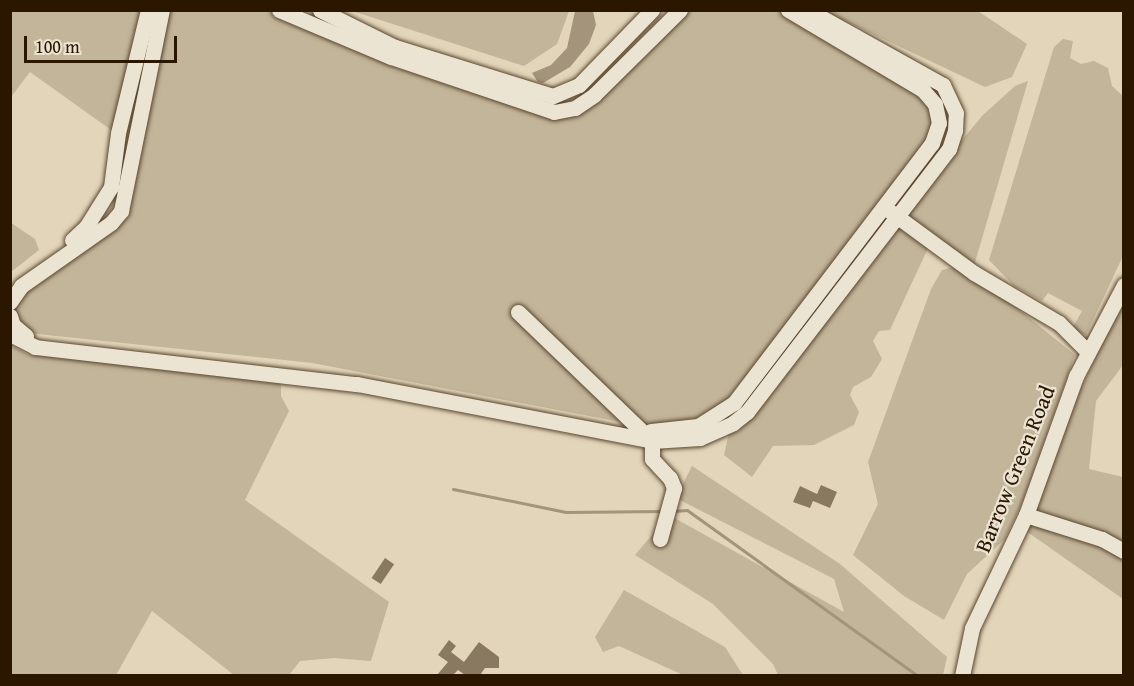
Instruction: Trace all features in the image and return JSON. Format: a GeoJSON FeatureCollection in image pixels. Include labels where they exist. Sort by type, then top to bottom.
{"type":"FeatureCollection","features":[{"type":"Feature","properties":{"kind":"street"},"geometry":{"type":"LineString","coordinates":[[10,284],[81,234],[108,196],[118,133],[148,10]]}},
{"type":"Feature","properties":{"kind":"street"},"geometry":{"type":"LineString","coordinates":[[10,302],[21,286],[111,223],[121,211],[162,10]]}},
{"type":"Feature","properties":{"kind":"street"},"geometry":{"type":"LineString","coordinates":[[279,10],[392,57],[554,112],[575,108],[594,95],[680,10]]}},
{"type":"Feature","properties":{"kind":"street"},"geometry":{"type":"LineString","coordinates":[[321,10],[395,47],[553,96],[579,85],[652,10]]}},
{"type":"Feature","properties":{"kind":"street"},"geometry":{"type":"LineString","coordinates":[[10,316],[13,324],[27,336],[318,367],[648,437],[698,426],[734,403],[932,143],[939,123],[935,104],[923,90],[788,10]]}},
{"type":"Feature","properties":{"kind":"street"},"geometry":{"type":"LineString","coordinates":[[10,334],[35,347],[357,384],[648,437],[700,438],[733,423],[747,412],[949,149],[956,113],[952,99],[943,86],[922,70],[808,10]]}},
{"type":"Feature","properties":{"kind":"street"},"geometry":{"type":"LineString","coordinates":[[883,206],[974,273],[1059,323],[1088,352]]}},
{"type":"Feature","properties":{"kind":"street","name":"Barrow Green Road"},"geometry":{"type":"LineString","coordinates":[[962,675],[972,628],[1026,515],[1076,376],[1124,285]]}},
{"type":"Feature","properties":{"kind":"street"},"geometry":{"type":"LineString","coordinates":[[518,312],[648,437],[652,459],[670,478],[674,488],[660,539]]}},
{"type":"Feature","properties":{"kind":"street"},"geometry":{"type":"LineString","coordinates":[[1026,515],[1102,539],[1124,551]]}},
{"type":"Feature","properties":{"kind":"shaded area"},"geometry":{"type":"Polygon","coordinates":[[[569,10],[557,44],[524,66],[352,11],[569,10]]]}},
{"type":"Feature","properties":{"kind":"shaded area"},"geometry":{"type":"Polygon","coordinates":[[[11,11],[140,11],[114,132],[30,72],[11,97],[11,11]]]}},
{"type":"Feature","properties":{"kind":"shaded area"},"geometry":{"type":"Polygon","coordinates":[[[165,11],[276,11],[575,111],[685,11],[781,11],[920,92],[932,107],[935,125],[929,142],[715,415],[657,429],[312,363],[28,333],[13,315],[12,305],[20,291],[112,226],[165,11]]]}},
{"type":"Feature","properties":{"kind":"shaded area"},"geometry":{"type":"Polygon","coordinates":[[[575,11],[593,11],[596,25],[589,44],[570,67],[543,83],[538,82],[532,73],[551,65],[567,48],[575,11]]]}},
{"type":"Feature","properties":{"kind":"shaded area"},"geometry":{"type":"Polygon","coordinates":[[[824,11],[978,11],[1027,44],[1012,77],[985,87],[824,11]]]}},
{"type":"Feature","properties":{"kind":"shaded area"},"geometry":{"type":"Polygon","coordinates":[[[1063,39],[1073,41],[1070,58],[1081,64],[1094,61],[1108,68],[1112,86],[1123,96],[1123,256],[1086,335],[1072,329],[1082,311],[1048,293],[1042,301],[1014,286],[989,260],[1054,47],[1063,39]]]}},
{"type":"Feature","properties":{"kind":"shaded area"},"geometry":{"type":"Polygon","coordinates":[[[1028,81],[974,266],[900,214],[983,115],[1015,86],[1028,81]]]}},
{"type":"Feature","properties":{"kind":"shaded area"},"geometry":{"type":"Polygon","coordinates":[[[11,223],[35,239],[39,250],[11,272],[11,223]]]}},
{"type":"Feature","properties":{"kind":"shaded area"},"geometry":{"type":"Polygon","coordinates":[[[893,225],[910,230],[929,246],[890,330],[879,331],[873,341],[882,359],[871,377],[853,387],[850,395],[859,412],[854,425],[814,445],[773,446],[752,477],[724,455],[729,432],[893,225]]]}},
{"type":"Feature","properties":{"kind":"shaded area"},"geometry":{"type":"Polygon","coordinates":[[[954,267],[991,287],[1075,355],[1022,503],[1004,540],[967,574],[944,620],[904,596],[853,555],[878,504],[868,462],[931,289],[942,270],[954,267]]]}},
{"type":"Feature","properties":{"kind":"shaded area"},"geometry":{"type":"Polygon","coordinates":[[[1123,298],[1123,365],[1096,401],[1089,469],[1123,477],[1123,599],[1026,531],[1072,408],[1123,298]]]}},
{"type":"Feature","properties":{"kind":"shaded area"},"geometry":{"type":"Polygon","coordinates":[[[10,345],[29,355],[275,377],[281,380],[281,396],[289,411],[245,500],[389,602],[371,661],[334,658],[300,661],[289,675],[234,675],[152,611],[116,675],[11,675],[10,345]]]}},
{"type":"Feature","properties":{"kind":"shaded area"},"geometry":{"type":"Polygon","coordinates":[[[692,466],[840,564],[947,657],[943,675],[778,675],[773,664],[713,604],[635,555],[669,515],[844,612],[834,579],[676,498],[692,466]]]}},
{"type":"Feature","properties":{"kind":"shaded area"},"geometry":{"type":"Polygon","coordinates":[[[624,590],[725,647],[743,675],[683,675],[619,646],[603,652],[595,637],[624,590]]]}},
{"type":"Feature","properties":{"kind":"building"},"geometry":{"type":"Polygon","coordinates":[[[821,485],[837,492],[830,508],[813,501],[810,508],[793,502],[800,486],[817,494],[821,485]]]}},
{"type":"Feature","properties":{"kind":"building"},"geometry":{"type":"Polygon","coordinates":[[[385,558],[394,564],[381,584],[372,578],[385,558]]]}},
{"type":"Feature","properties":{"kind":"building"},"geometry":{"type":"Polygon","coordinates":[[[449,640],[456,646],[451,652],[464,662],[479,642],[499,657],[499,668],[485,668],[480,675],[465,675],[458,670],[453,675],[437,675],[448,662],[438,655],[449,640]]]}},
{"type":"Feature","properties":{"kind":"waterway"},"geometry":{"type":"LineString","coordinates":[[453,489],[566,512],[663,511]]}},
{"type":"Feature","properties":{"kind":"waterway"},"geometry":{"type":"LineString","coordinates":[[673,511],[687,510],[918,676]]}}]}
